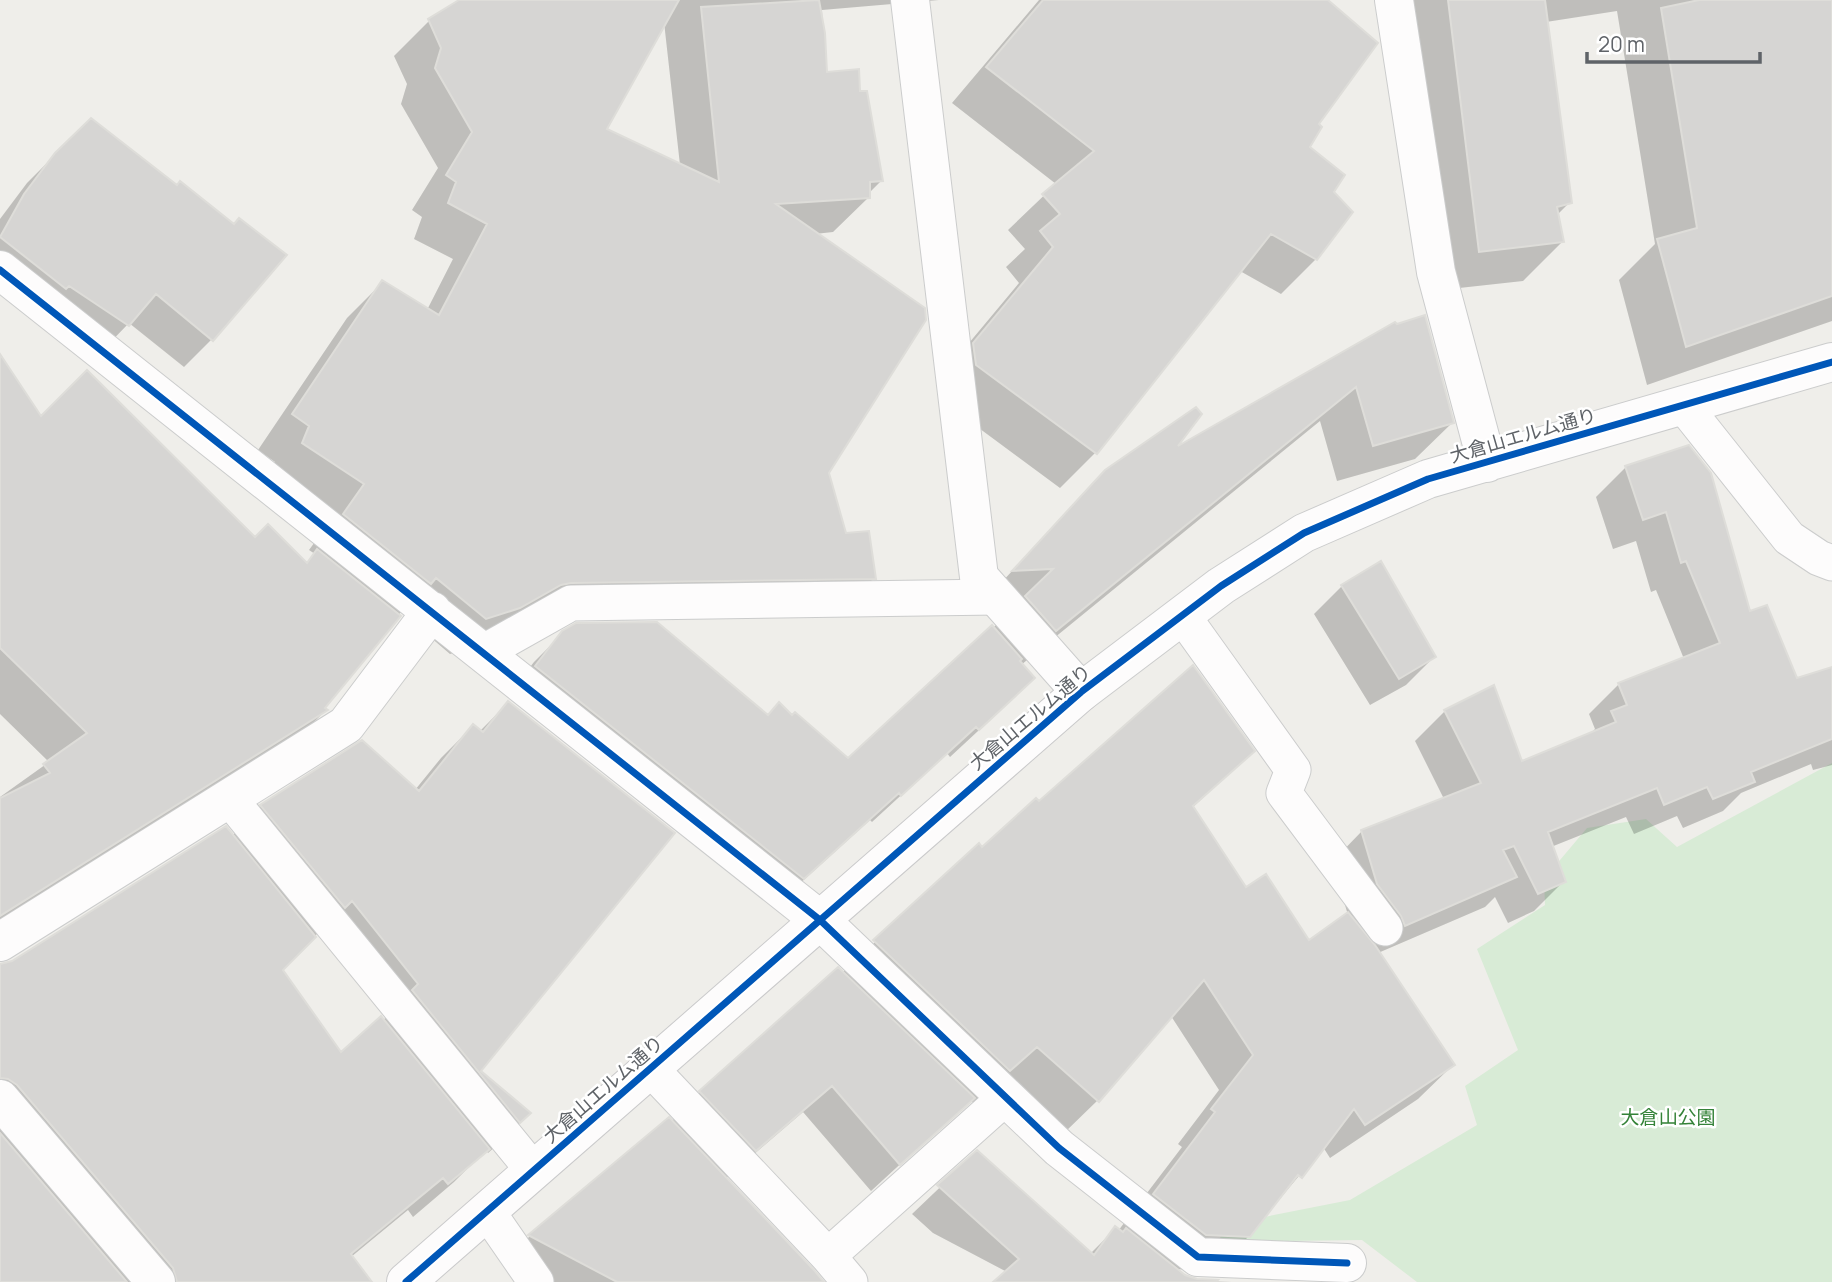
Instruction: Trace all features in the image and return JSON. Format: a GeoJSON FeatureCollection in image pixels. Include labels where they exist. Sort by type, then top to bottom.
{"type":"FeatureCollection","features":[{"type":"Feature","properties":{"kind":"street"},"geometry":{"type":"LineString","coordinates":[[910,0],[979,577],[1081,692]]}},
{"type":"Feature","properties":{"kind":"street"},"geometry":{"type":"LineString","coordinates":[[1394,0],[1436,272],[1487,463]]}},
{"type":"Feature","properties":{"kind":"street"},"geometry":{"type":"LineString","coordinates":[[0,270],[820,920],[1059,1148],[1198,1257],[1347,1264]]}},
{"type":"Feature","properties":{"kind":"street","name":"大倉山エルム通り"},"geometry":{"type":"LineString","coordinates":[[406,1282],[1081,692],[1221,586],[1304,533],[1428,479],[1832,362]]}},
{"type":"Feature","properties":{"kind":"street"},"geometry":{"type":"LineString","coordinates":[[0,942],[346,725],[432,611]]}},
{"type":"Feature","properties":{"kind":"street"},"geometry":{"type":"LineString","coordinates":[[0,1099],[156,1282]]}},
{"type":"Feature","properties":{"kind":"lane"},"geometry":{"type":"LineString","coordinates":[[1684,406],[1789,538],[1819,558],[1832,563]]}},
{"type":"Feature","properties":{"kind":"lane"},"geometry":{"type":"LineString","coordinates":[[484,652],[571,603],[997,597]]}},
{"type":"Feature","properties":{"kind":"lane"},"geometry":{"type":"LineString","coordinates":[[1182,615],[1293,770],[1284,793],[1385,928]]}},
{"type":"Feature","properties":{"kind":"lane"},"geometry":{"type":"LineString","coordinates":[[229,798],[533,1170]]}},
{"type":"Feature","properties":{"kind":"lane"},"geometry":{"type":"LineString","coordinates":[[650,1068],[839,1269],[1006,1097]]}},
{"type":"Feature","properties":{"kind":"lane"},"geometry":{"type":"LineString","coordinates":[[487,1211],[536,1282]]}},
{"type":"Feature","properties":{"kind":"green space","name":"大倉山公園"},"geometry":{"type":"Polygon","coordinates":[[[1832,763],[1832,1282],[1417,1282],[1362,1240],[1219,1242],[1224,1225],[1350,1200],[1477,1125],[1465,1086],[1518,1050],[1477,949],[1545,905],[1544,879],[1587,828],[1646,819],[1677,847],[1832,763]]]}},
{"type":"Feature","properties":{"kind":"building"},"geometry":{"type":"Polygon","coordinates":[[[459,0],[679,0],[607,129],[719,182],[701,7],[819,0],[825,33],[827,72],[859,69],[860,91],[867,91],[883,181],[870,182],[870,198],[776,204],[925,308],[926,320],[829,473],[846,533],[869,531],[876,579],[571,583],[561,585],[520,608],[486,619],[436,578],[431,584],[343,514],[364,484],[302,443],[309,426],[292,414],[382,280],[439,315],[487,224],[448,203],[456,182],[446,175],[472,132],[435,68],[441,48],[428,19],[459,0]]]}},
{"type":"Feature","properties":{"kind":"building"},"geometry":{"type":"Polygon","coordinates":[[[1043,0],[1328,0],[1378,43],[1319,124],[1322,127],[1310,147],[1345,175],[1334,192],[1353,212],[1317,260],[1271,234],[1097,454],[976,365],[973,343],[1053,247],[1040,231],[1060,214],[1042,194],[1094,151],[986,67],[1043,0]]]}},
{"type":"Feature","properties":{"kind":"building"},"geometry":{"type":"Polygon","coordinates":[[[1448,0],[1545,0],[1572,203],[1557,207],[1564,242],[1479,252],[1448,0]]]}},
{"type":"Feature","properties":{"kind":"building"},"geometry":{"type":"Polygon","coordinates":[[[1699,0],[1832,0],[1832,296],[1686,347],[1657,239],[1697,228],[1661,8],[1699,0]]]}},
{"type":"Feature","properties":{"kind":"building"},"geometry":{"type":"Polygon","coordinates":[[[91,118],[177,185],[180,181],[234,224],[239,218],[287,255],[213,341],[156,294],[129,326],[69,286],[66,289],[0,237],[24,194],[55,153],[91,118]]]}},
{"type":"Feature","properties":{"kind":"building"},"geometry":{"type":"Polygon","coordinates":[[[1425,315],[1454,423],[1373,446],[1356,387],[1056,631],[1025,596],[1053,569],[1012,571],[1105,470],[1196,407],[1202,414],[1178,446],[1395,322],[1397,324],[1425,315]]]}},
{"type":"Feature","properties":{"kind":"building"},"geometry":{"type":"Polygon","coordinates":[[[0,354],[41,416],[87,370],[255,537],[268,524],[307,563],[317,549],[401,616],[325,708],[328,710],[0,916],[0,798],[50,773],[43,764],[87,733],[0,648],[0,354]]]}},
{"type":"Feature","properties":{"kind":"building"},"geometry":{"type":"Polygon","coordinates":[[[1689,445],[1711,473],[1750,611],[1767,605],[1797,678],[1832,667],[1832,739],[1751,772],[1755,782],[1713,799],[1707,787],[1664,805],[1657,788],[1548,832],[1566,882],[1538,894],[1514,846],[1503,850],[1517,877],[1405,926],[1401,916],[1377,884],[1361,830],[1481,783],[1444,710],[1494,685],[1522,761],[1616,722],[1611,711],[1627,705],[1618,683],[1720,643],[1686,561],[1681,563],[1666,512],[1643,520],[1625,466],[1689,445]]]}},
{"type":"Feature","properties":{"kind":"building"},"geometry":{"type":"Polygon","coordinates":[[[1381,561],[1436,657],[1399,679],[1341,585],[1381,561]]]}},
{"type":"Feature","properties":{"kind":"building"},"geometry":{"type":"Polygon","coordinates":[[[657,622],[768,715],[779,702],[792,715],[795,712],[848,758],[992,625],[1035,678],[979,730],[976,727],[901,796],[899,793],[804,879],[535,666],[562,631],[576,623],[657,622]]]}},
{"type":"Feature","properties":{"kind":"building"},"geometry":{"type":"Polygon","coordinates":[[[1193,665],[1255,751],[1193,806],[1246,887],[1266,874],[1309,940],[1348,912],[1375,945],[1455,1065],[1365,1125],[1354,1109],[1302,1178],[1298,1175],[1250,1237],[1206,1235],[1153,1194],[1215,1112],[1211,1109],[1253,1055],[1204,980],[1099,1102],[1037,1047],[1010,1071],[873,940],[979,843],[982,847],[1036,798],[1039,801],[1193,665]]]}},
{"type":"Feature","properties":{"kind":"building"},"geometry":{"type":"Polygon","coordinates":[[[508,701],[675,833],[481,1071],[531,1113],[520,1123],[412,990],[418,984],[352,901],[345,908],[260,805],[362,740],[419,791],[473,724],[483,732],[508,701]]]}},
{"type":"Feature","properties":{"kind":"building"},"geometry":{"type":"Polygon","coordinates":[[[226,826],[316,937],[283,970],[341,1052],[381,1016],[490,1149],[448,1184],[443,1178],[351,1254],[372,1282],[177,1282],[173,1268],[17,1085],[8,1079],[0,1078],[0,964],[12,961],[226,826]]]}},
{"type":"Feature","properties":{"kind":"building"},"geometry":{"type":"Polygon","coordinates":[[[838,967],[975,1098],[900,1165],[832,1086],[756,1151],[699,1091],[838,967]]]}},
{"type":"Feature","properties":{"kind":"building"},"geometry":{"type":"Polygon","coordinates":[[[669,1117],[824,1282],[617,1282],[528,1235],[669,1117]]]}},
{"type":"Feature","properties":{"kind":"building"},"geometry":{"type":"Polygon","coordinates":[[[0,1133],[127,1282],[0,1282],[0,1133]]]}},
{"type":"Feature","properties":{"kind":"building"},"geometry":{"type":"Polygon","coordinates":[[[977,1150],[1094,1255],[1115,1226],[1123,1232],[1126,1228],[1185,1275],[1197,1279],[1218,1280],[993,1282],[1019,1259],[937,1185],[977,1150]]]}},
{"type":"Feature","properties":{"kind":"cycle path"},"geometry":{"type":"LineString","coordinates":[[0,270],[820,920],[1059,1148],[1198,1257],[1347,1263]]}},
{"type":"Feature","properties":{"kind":"cycle path"},"geometry":{"type":"LineString","coordinates":[[406,1282],[1081,692],[1221,586],[1304,533],[1428,479],[1832,362]]}}]}
